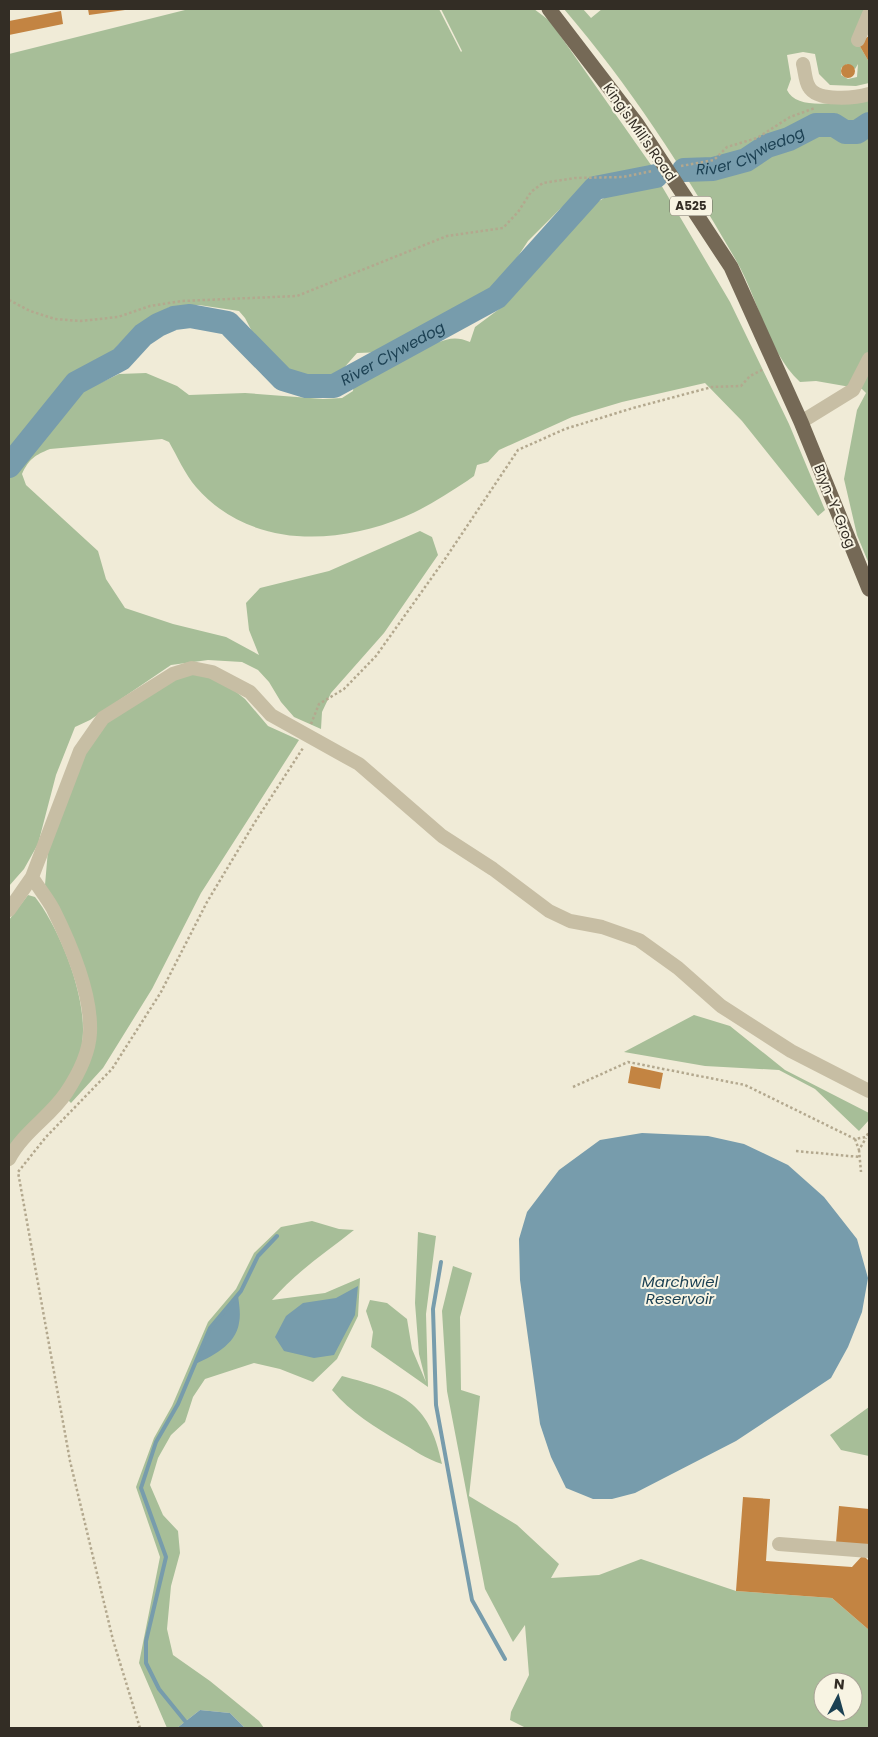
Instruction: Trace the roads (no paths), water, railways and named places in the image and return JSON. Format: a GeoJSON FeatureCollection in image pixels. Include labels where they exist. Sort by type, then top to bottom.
{"type":"FeatureCollection","features":[{"type":"Feature","properties":{"kind":"main road","name":"King's Mill's Road"},"geometry":{"type":"LineString","coordinates":[[548,9],[637,124],[732,267],[802,422]]}},
{"type":"Feature","properties":{"kind":"main road","name":"Bryn-Y-Grog"},"geometry":{"type":"LineString","coordinates":[[802,422],[869,589]]}},
{"type":"Feature","properties":{"kind":"street"},"geometry":{"type":"LineString","coordinates":[[858,40],[869,14]]}},
{"type":"Feature","properties":{"kind":"street"},"geometry":{"type":"LineString","coordinates":[[804,64],[808,87],[816,94],[853,98],[869,94]]}},
{"type":"Feature","properties":{"kind":"street"},"geometry":{"type":"LineString","coordinates":[[802,422],[853,390],[869,359]]}},
{"type":"Feature","properties":{"kind":"street"},"geometry":{"type":"LineString","coordinates":[[9,910],[32,877],[80,751],[103,718],[173,674],[192,668],[224,677],[250,692],[271,715],[359,764],[442,836],[494,869],[549,911],[570,921],[602,927],[639,940],[678,968],[720,1006],[791,1051],[869,1091]]}},
{"type":"Feature","properties":{"kind":"street"},"geometry":{"type":"LineString","coordinates":[[9,1159],[16,1145],[65,1094],[86,1057],[90,1033],[89,1016],[74,956],[52,908],[32,877]]}},
{"type":"Feature","properties":{"kind":"street"},"geometry":{"type":"LineString","coordinates":[[779,1544],[869,1551]]}},
{"type":"Feature","properties":{"kind":"water","name":"Marchwiel Reservoir"},"geometry":{"type":"Polygon","coordinates":[[[642,1133],[708,1136],[744,1144],[788,1165],[824,1197],[857,1239],[868,1278],[862,1312],[848,1347],[831,1378],[736,1441],[635,1493],[612,1499],[593,1499],[566,1488],[551,1457],[540,1424],[520,1280],[519,1239],[527,1212],[559,1170],[600,1140],[642,1133]]]}},
{"type":"Feature","properties":{"kind":"water"},"geometry":{"type":"Polygon","coordinates":[[[358,1286],[355,1315],[334,1355],[314,1358],[284,1351],[275,1337],[286,1316],[303,1303],[336,1298],[358,1286]]]}},
{"type":"Feature","properties":{"kind":"water"},"geometry":{"type":"Polygon","coordinates":[[[238,1295],[240,1320],[233,1338],[215,1354],[193,1365],[210,1328],[238,1295]]]}},
{"type":"Feature","properties":{"kind":"water"},"geometry":{"type":"Polygon","coordinates":[[[200,1710],[230,1713],[245,1728],[177,1728],[200,1710]]]}},
{"type":"Feature","properties":{"kind":"waterway","name":"River Clywedog"},"geometry":{"type":"LineString","coordinates":[[684,170],[713,169],[746,160],[767,146],[789,139],[816,125],[834,125],[845,132],[857,132],[869,124]]}},
{"type":"Feature","properties":{"kind":"waterway","name":"River Clywedog"},"geometry":{"type":"LineString","coordinates":[[9,466],[76,383],[121,359],[143,335],[158,325],[174,318],[190,316],[228,323],[283,379],[306,386],[334,386],[497,297],[595,188],[656,176]]}},
{"type":"Feature","properties":{"kind":"waterway"},"geometry":{"type":"LineString","coordinates":[[185,1721],[159,1689],[146,1663],[146,1641],[166,1557],[141,1488],[156,1442],[178,1404],[210,1328],[241,1291],[258,1256],[277,1236]]}},
{"type":"Feature","properties":{"kind":"waterway"},"geometry":{"type":"LineString","coordinates":[[441,1262],[433,1309],[436,1405],[472,1600],[505,1659]]}}]}
